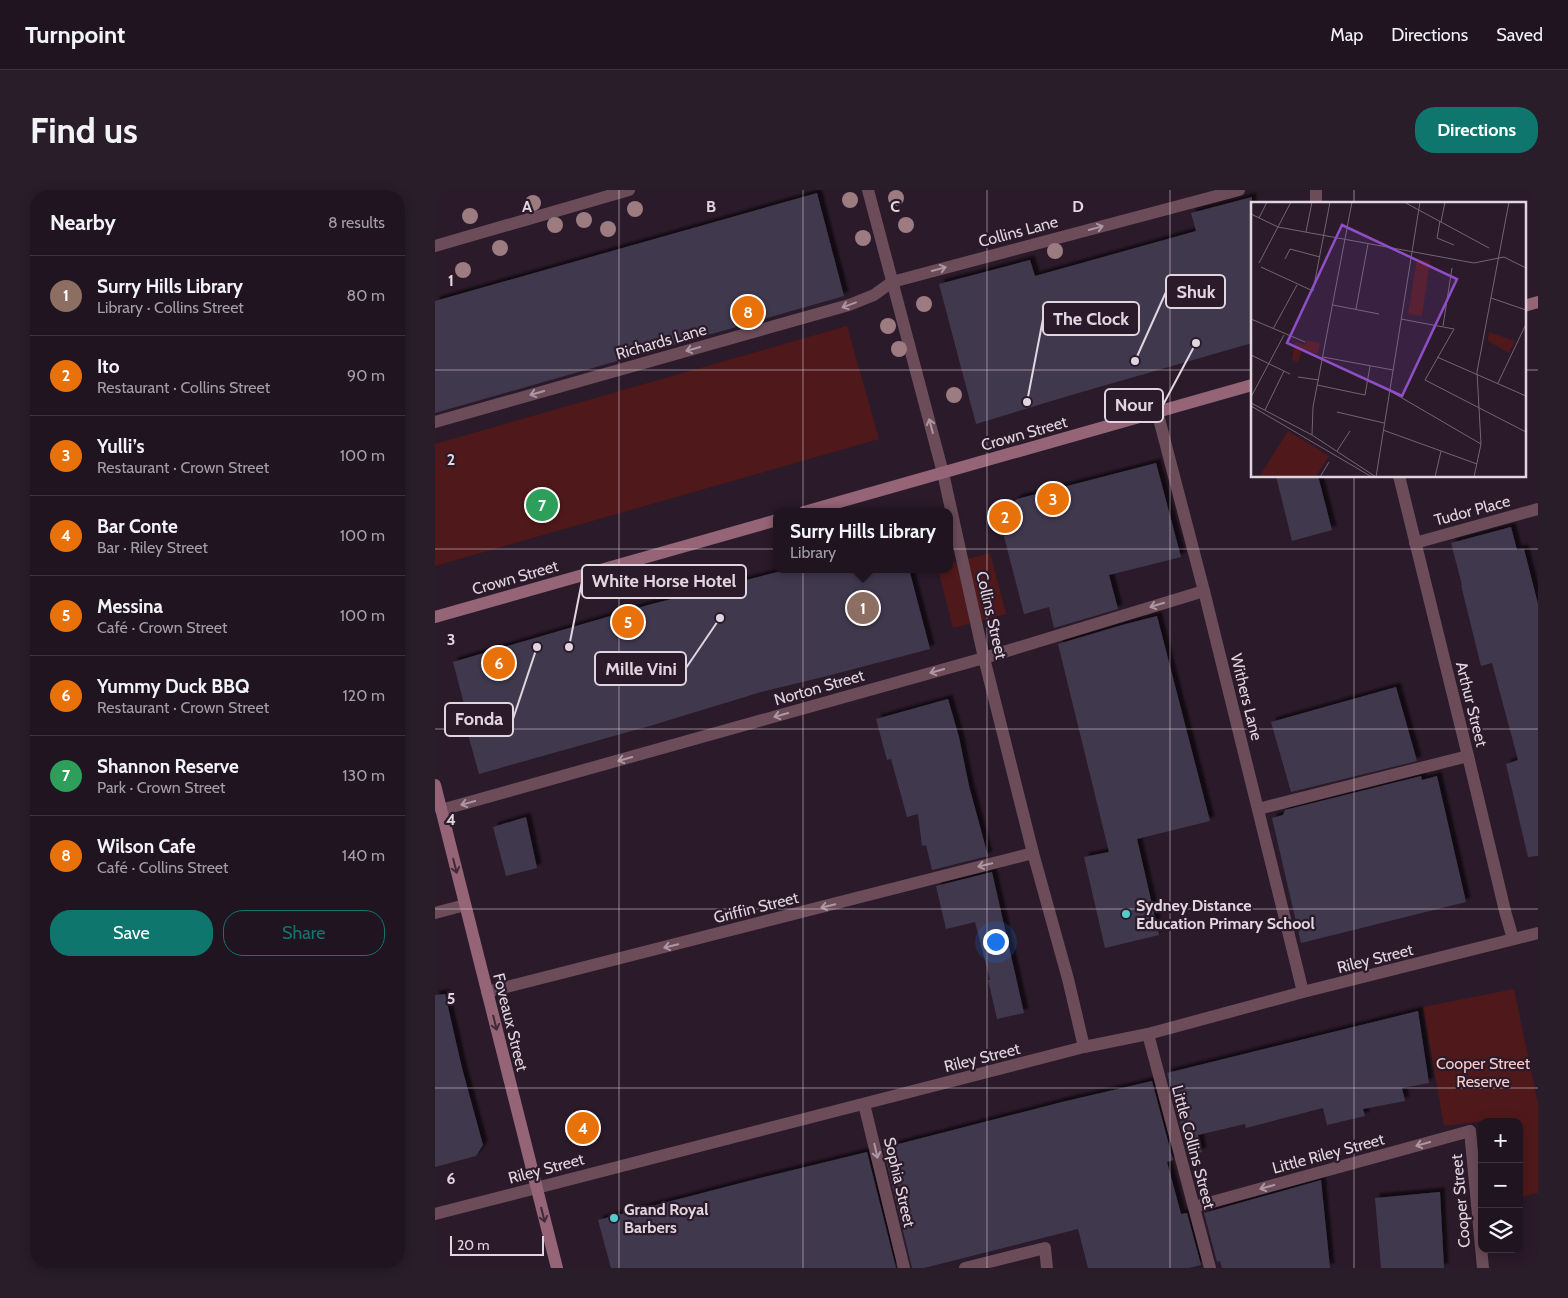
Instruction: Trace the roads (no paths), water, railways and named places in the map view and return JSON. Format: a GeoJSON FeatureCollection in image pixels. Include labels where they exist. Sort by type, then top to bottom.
{"type":"FeatureCollection","features":[{"type":"Feature","properties":{"kind":"street"},"geometry":{"type":"LineString","coordinates":[[435,246],[629,190]]}},
{"type":"Feature","properties":{"kind":"street","name":"Collins Street"},"geometry":{"type":"LineString","coordinates":[[868,190],[951,508]]}},
{"type":"Feature","properties":{"kind":"street","name":"Collins Lane"},"geometry":{"type":"LineString","coordinates":[[892,282],[1239,190]]}},
{"type":"Feature","properties":{"kind":"street","name":"Richards Lane"},"geometry":{"type":"LineString","coordinates":[[435,422],[849,305],[873,295],[892,282]]}},
{"type":"Feature","properties":{"kind":"street"},"geometry":{"type":"LineString","coordinates":[[1525,306],[1538,302]]}},
{"type":"Feature","properties":{"kind":"street","name":"Crown Street"},"geometry":{"type":"LineString","coordinates":[[818,508],[1251,385]]}},
{"type":"Feature","properties":{"kind":"street","name":"Withers Lane"},"geometry":{"type":"LineString","coordinates":[[1157,411],[1204,591],[1303,992]]}},
{"type":"Feature","properties":{"kind":"street","name":"Arthur Street"},"geometry":{"type":"LineString","coordinates":[[1399,478],[1513,939]]}},
{"type":"Feature","properties":{"kind":"street","name":"Tudor Place"},"geometry":{"type":"LineString","coordinates":[[1415,543],[1538,509]]}},
{"type":"Feature","properties":{"kind":"street","name":"Collins Street"},"geometry":{"type":"LineString","coordinates":[[953,518],[984,658],[1084,1047]]}},
{"type":"Feature","properties":{"kind":"street","name":"Crown Street"},"geometry":{"type":"LineString","coordinates":[[435,616],[773,521]]}},
{"type":"Feature","properties":{"kind":"street","name":"Norton Street"},"geometry":{"type":"LineString","coordinates":[[441,810],[984,658],[1204,591]]}},
{"type":"Feature","properties":{"kind":"street"},"geometry":{"type":"LineString","coordinates":[[1258,809],[1468,756]]}},
{"type":"Feature","properties":{"kind":"street","name":"Foveaux Street"},"geometry":{"type":"LineString","coordinates":[[435,785],[557,1268]]}},
{"type":"Feature","properties":{"kind":"street","name":"Griffin Street"},"geometry":{"type":"LineString","coordinates":[[487,992],[1033,853]]}},
{"type":"Feature","properties":{"kind":"street"},"geometry":{"type":"LineString","coordinates":[[435,913],[465,905]]}},
{"type":"Feature","properties":{"kind":"street","name":"Riley Street"},"geometry":{"type":"LineString","coordinates":[[435,1214],[1084,1047],[1148,1034],[1303,992],[1461,954],[1538,933]]}},
{"type":"Feature","properties":{"kind":"street","name":"Little Collins Street"},"geometry":{"type":"LineString","coordinates":[[1148,1034],[1210,1268]]}},
{"type":"Feature","properties":{"kind":"street","name":"Sophia Street"},"geometry":{"type":"LineString","coordinates":[[864,1104],[904,1268]]}},
{"type":"Feature","properties":{"kind":"street","name":"Little Riley Street"},"geometry":{"type":"LineString","coordinates":[[1194,1207],[1470,1131]]}},
{"type":"Feature","properties":{"kind":"street","name":"Cooper Street"},"geometry":{"type":"LineString","coordinates":[[1470,1131],[1483,1268]]}},
{"type":"Feature","properties":{"kind":"street"},"geometry":{"type":"LineString","coordinates":[[965,1268],[1045,1248],[1047,1268]]}},
{"type":"Feature","properties":{"kind":"place","name":"Wilson Cafe"},"geometry":{"type":"Point","coordinates":[748,312]}},
{"type":"Feature","properties":{"kind":"place","name":"Nour"},"geometry":{"type":"Point","coordinates":[1196,343]}},
{"type":"Feature","properties":{"kind":"place","name":"Shuk"},"geometry":{"type":"Point","coordinates":[1135,361]}},
{"type":"Feature","properties":{"kind":"place","name":"The Clock"},"geometry":{"type":"Point","coordinates":[1027,402]}},
{"type":"Feature","properties":{"kind":"place","name":"Yulli’s"},"geometry":{"type":"Point","coordinates":[1053,499]}},
{"type":"Feature","properties":{"kind":"place","name":"Shannon Reserve"},"geometry":{"type":"Point","coordinates":[542,505]}},
{"type":"Feature","properties":{"kind":"place","name":"Ito"},"geometry":{"type":"Point","coordinates":[1005,517]}},
{"type":"Feature","properties":{"kind":"place","name":"Surry Hills Library"},"geometry":{"type":"Point","coordinates":[863,608]}},
{"type":"Feature","properties":{"kind":"place","name":"Mille Vini"},"geometry":{"type":"Point","coordinates":[720,618]}},
{"type":"Feature","properties":{"kind":"place","name":"Messina"},"geometry":{"type":"Point","coordinates":[628,622]}},
{"type":"Feature","properties":{"kind":"place","name":"Fonda"},"geometry":{"type":"Point","coordinates":[537,647]}},
{"type":"Feature","properties":{"kind":"place","name":"White Horse Hotel"},"geometry":{"type":"Point","coordinates":[569,647]}},
{"type":"Feature","properties":{"kind":"place","name":"Yummy Duck BBQ"},"geometry":{"type":"Point","coordinates":[499,663]}},
{"type":"Feature","properties":{"kind":"place","name":"Sydney Distance Education Primary School"},"geometry":{"type":"Point","coordinates":[1126,914]}},
{"type":"Feature","properties":{"kind":"place","name":"Bar Conte"},"geometry":{"type":"Point","coordinates":[583,1128]}},
{"type":"Feature","properties":{"kind":"place","name":"Grand Royal Barbers"},"geometry":{"type":"Point","coordinates":[614,1218]}},
{"type":"Feature","properties":{"kind":"park label","name":"Cooper Street Reserve"},"geometry":{"type":"Point","coordinates":[1483,1072]}}]}
